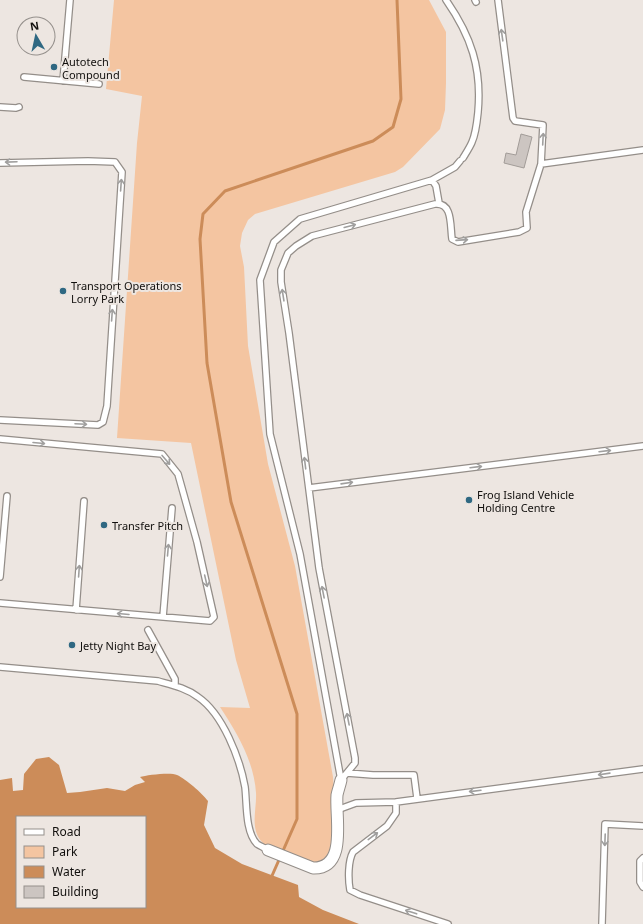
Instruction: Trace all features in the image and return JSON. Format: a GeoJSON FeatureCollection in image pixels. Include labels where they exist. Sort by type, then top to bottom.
{"type":"FeatureCollection","features":[{"type":"Feature","properties":{"kind":"street"},"geometry":{"type":"LineString","coordinates":[[268,850],[313,868],[320,868],[327,865],[332,860],[336,851],[337,794],[344,776]]}},
{"type":"Feature","properties":{"kind":"lane"},"geometry":{"type":"LineString","coordinates":[[63,80],[70,0]]}},
{"type":"Feature","properties":{"kind":"lane"},"geometry":{"type":"LineString","coordinates":[[344,776],[300,554],[270,434],[260,280],[274,242],[300,219],[432,180],[455,167],[462,159],[472,141],[477,123],[479,87],[472,46],[462,23],[446,0]]}},
{"type":"Feature","properties":{"kind":"lane"},"geometry":{"type":"LineString","coordinates":[[344,776],[355,763],[355,758],[312,526],[309,488],[281,282],[281,270],[288,253],[312,236],[439,203],[446,207],[449,212],[452,239],[454,241],[458,242],[519,232],[527,228],[526,212],[540,164],[543,125],[515,121],[498,0]]}},
{"type":"Feature","properties":{"kind":"lane"},"geometry":{"type":"LineString","coordinates":[[24,77],[99,84]]}},
{"type":"Feature","properties":{"kind":"lane"},"geometry":{"type":"LineString","coordinates":[[0,107],[20,108]]}},
{"type":"Feature","properties":{"kind":"lane"},"geometry":{"type":"LineString","coordinates":[[540,164],[643,150]]}},
{"type":"Feature","properties":{"kind":"lane"},"geometry":{"type":"LineString","coordinates":[[0,163],[88,161],[115,162],[122,172],[107,406],[103,422],[98,425],[0,420]]}},
{"type":"Feature","properties":{"kind":"lane"},"geometry":{"type":"LineString","coordinates":[[432,180],[436,186],[439,203]]}},
{"type":"Feature","properties":{"kind":"lane"},"geometry":{"type":"LineString","coordinates":[[0,439],[162,454],[178,474],[197,542],[214,617],[210,621],[0,603]]}},
{"type":"Feature","properties":{"kind":"lane"},"geometry":{"type":"LineString","coordinates":[[309,488],[643,446]]}},
{"type":"Feature","properties":{"kind":"lane"},"geometry":{"type":"LineString","coordinates":[[0,577],[7,496]]}},
{"type":"Feature","properties":{"kind":"lane"},"geometry":{"type":"LineString","coordinates":[[76,610],[84,501]]}},
{"type":"Feature","properties":{"kind":"lane"},"geometry":{"type":"LineString","coordinates":[[163,617],[172,508]]}},
{"type":"Feature","properties":{"kind":"lane"},"geometry":{"type":"LineString","coordinates":[[148,630],[176,679],[175,686]]}},
{"type":"Feature","properties":{"kind":"lane"},"geometry":{"type":"LineString","coordinates":[[0,667],[158,681],[189,691],[199,697],[210,707],[232,741],[241,767],[251,832],[257,844],[268,850]]}},
{"type":"Feature","properties":{"kind":"lane"},"geometry":{"type":"LineString","coordinates":[[337,810],[356,803],[396,802],[643,769]]}},
{"type":"Feature","properties":{"kind":"lane"},"geometry":{"type":"LineString","coordinates":[[344,776],[414,775],[417,798]]}},
{"type":"Feature","properties":{"kind":"lane"},"geometry":{"type":"LineString","coordinates":[[396,802],[396,813],[387,826],[356,849],[350,856],[350,890],[360,895],[448,924]]}},
{"type":"Feature","properties":{"kind":"lane"},"geometry":{"type":"LineString","coordinates":[[602,924],[605,824],[643,826]]}},
{"type":"Feature","properties":{"kind":"lane"},"geometry":{"type":"LineString","coordinates":[[643,858],[640,861],[640,882],[643,887]]}},
{"type":"Feature","properties":{"kind":"green space"},"geometry":{"type":"Polygon","coordinates":[[[114,0],[429,0],[446,32],[445,110],[440,129],[403,167],[395,172],[255,214],[248,220],[242,233],[240,246],[244,267],[248,346],[268,464],[295,566],[333,777],[337,833],[336,853],[316,866],[267,846],[259,838],[256,832],[256,793],[252,770],[244,748],[220,707],[250,708],[236,660],[191,443],[117,438],[137,143],[142,96],[106,89],[114,0]]]}},
{"type":"Feature","properties":{"kind":"water"},"geometry":{"type":"Polygon","coordinates":[[[49,757],[59,765],[67,793],[107,788],[125,791],[135,785],[145,782],[140,777],[165,774],[177,775],[194,786],[208,801],[204,825],[215,848],[242,864],[298,885],[299,897],[323,910],[359,924],[0,924],[0,780],[12,778],[13,791],[23,790],[24,774],[36,759],[49,757]]]}},
{"type":"Feature","properties":{"kind":"building"},"geometry":{"type":"Polygon","coordinates":[[[521,134],[532,137],[524,168],[504,163],[506,153],[516,155],[521,134]]]}},
{"type":"Feature","properties":{"kind":"waterway"},"geometry":{"type":"LineString","coordinates":[[271,878],[297,819],[297,714],[231,502],[207,363],[200,239],[203,214],[225,191],[373,141],[393,127],[401,99],[397,0]]}},
{"type":"Feature","properties":{"kind":"place","name":"Autotech Compound"},"geometry":{"type":"Point","coordinates":[54,67]}},
{"type":"Feature","properties":{"kind":"place","name":"Transport Operations Lorry Park"},"geometry":{"type":"Point","coordinates":[63,291]}},
{"type":"Feature","properties":{"kind":"place","name":"Frog Island Vehicle Holding Centre"},"geometry":{"type":"Point","coordinates":[469,500]}},
{"type":"Feature","properties":{"kind":"place","name":"Transfer Pitch"},"geometry":{"type":"Point","coordinates":[104,525]}},
{"type":"Feature","properties":{"kind":"place","name":"Jetty Night Bay"},"geometry":{"type":"Point","coordinates":[72,645]}}]}
